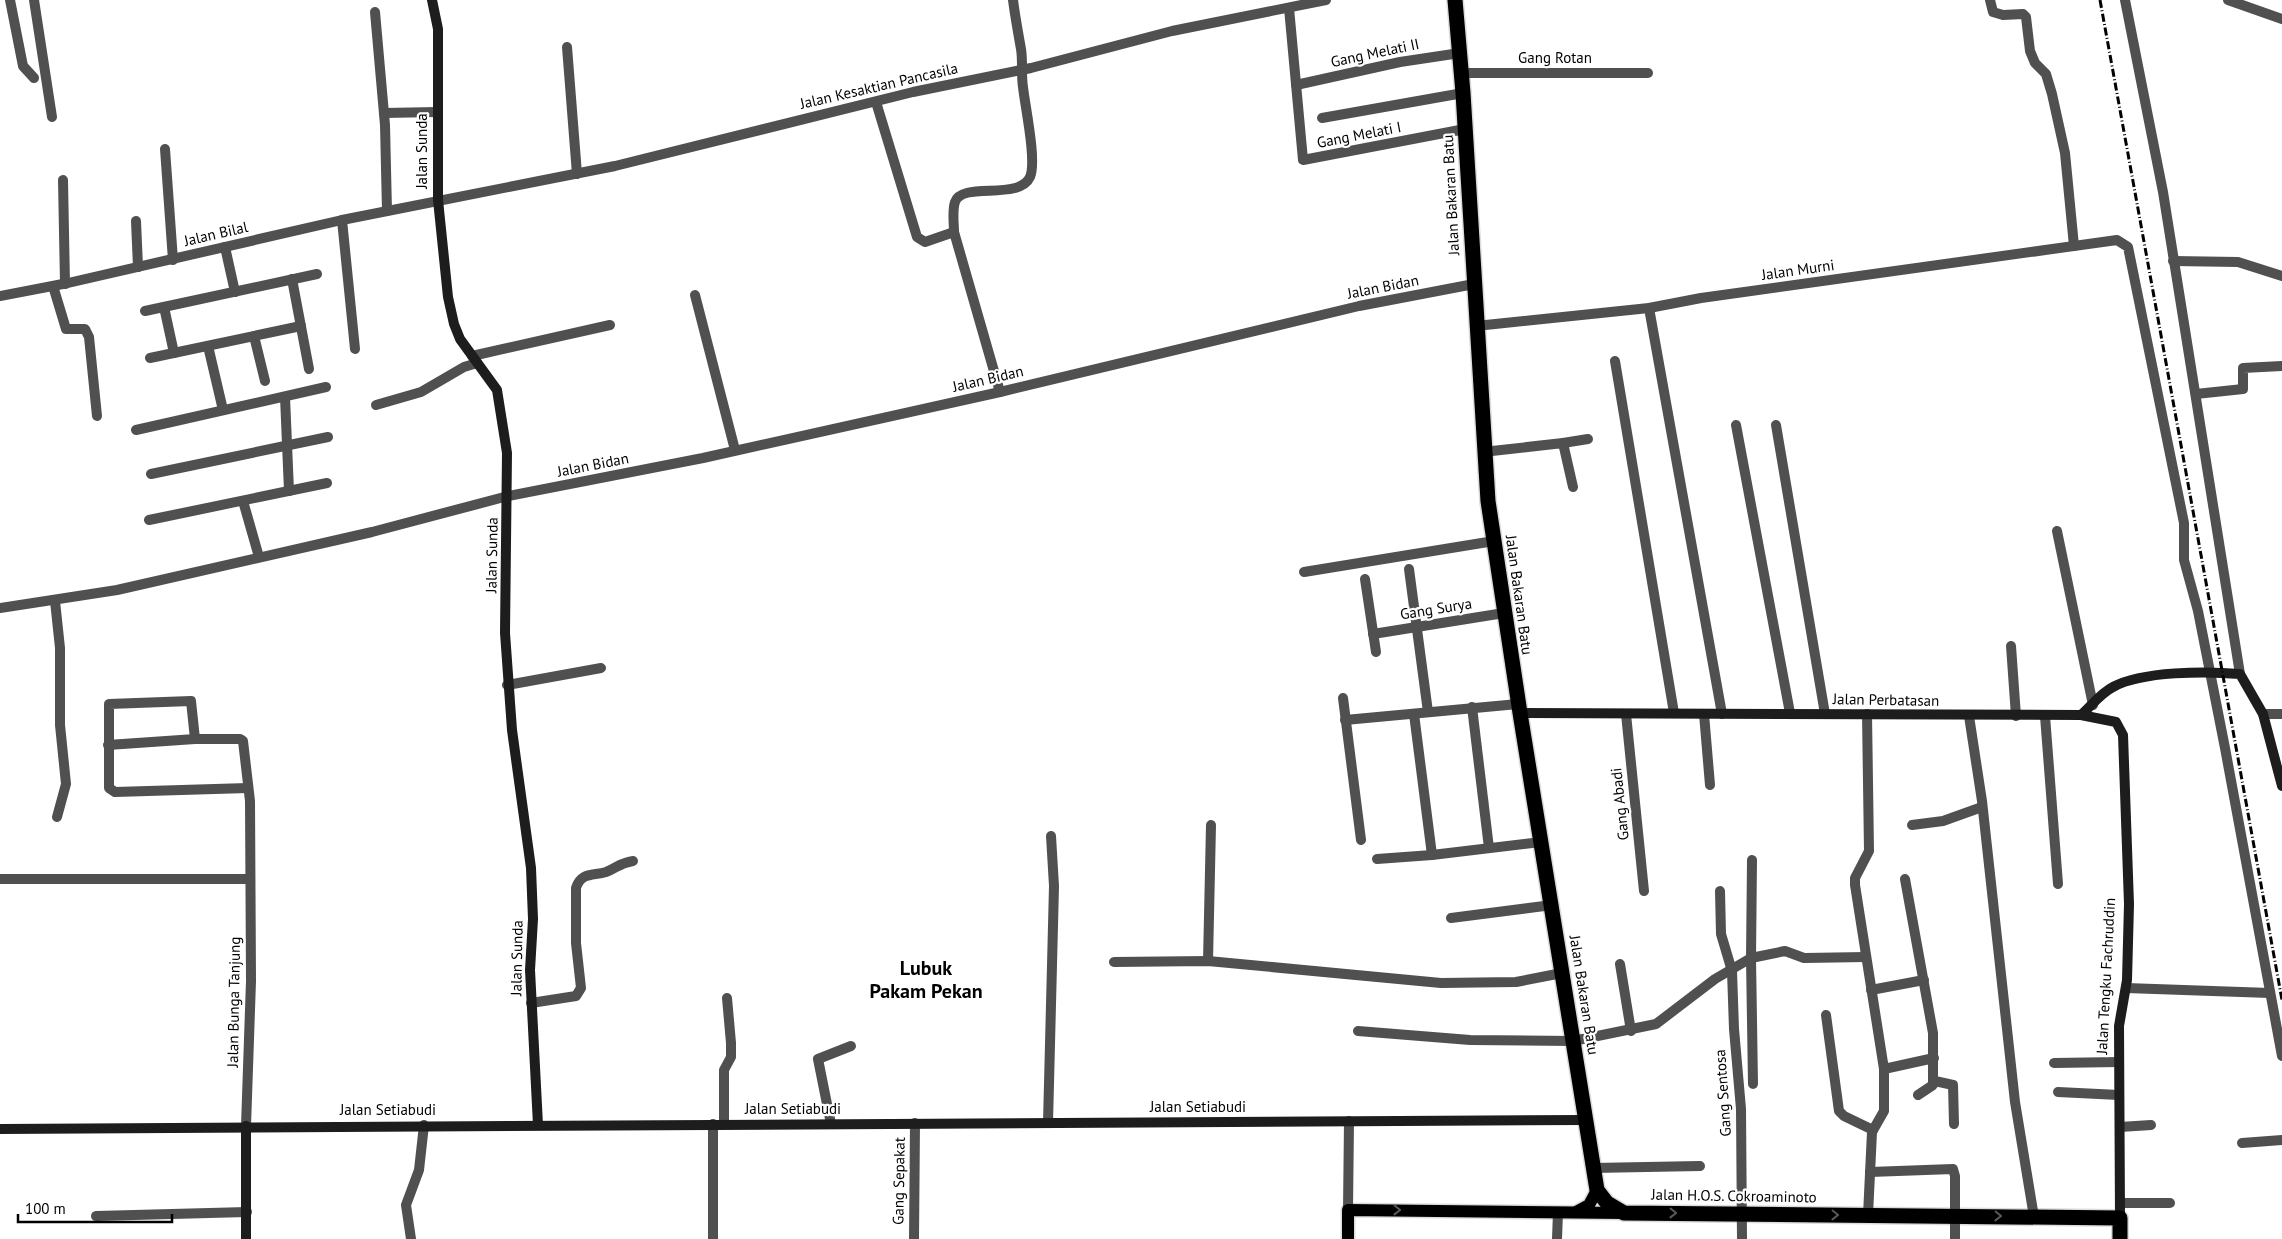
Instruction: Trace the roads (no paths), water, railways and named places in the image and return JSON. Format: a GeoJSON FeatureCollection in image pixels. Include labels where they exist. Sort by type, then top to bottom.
{"type":"FeatureCollection","features":[{"type":"Feature","properties":{"kind":"highway","name":"Jalan Bakaran Batu"},"geometry":{"type":"LineString","coordinates":[[1455,0],[1463,93],[1483,452],[1504,614],[1597,1190]]}},
{"type":"Feature","properties":{"kind":"highway"},"geometry":{"type":"LineString","coordinates":[[1597,1190],[1607,1203],[1624,1213]]}},
{"type":"Feature","properties":{"kind":"highway","name":"Jalan H.O.S. Cokroaminoto"},"geometry":{"type":"LineString","coordinates":[[1624,1213],[2034,1217],[2120,1210]]}},
{"type":"Feature","properties":{"kind":"highway","name":"Jalan Tengku Fachruddin"},"geometry":{"type":"LineString","coordinates":[[2120,1210],[2120,1239]]}},
{"type":"Feature","properties":{"kind":"main road"},"geometry":{"type":"LineString","coordinates":[[1573,1212],[1582,1210],[1589,1205],[1597,1190]]}},
{"type":"Feature","properties":{"kind":"main road","name":"Jalan H.O.S. Cokroaminoto"},"geometry":{"type":"LineString","coordinates":[[1348,1210],[1624,1213]]}},
{"type":"Feature","properties":{"kind":"main road"},"geometry":{"type":"LineString","coordinates":[[1348,1210],[1348,1239]]}},
{"type":"Feature","properties":{"kind":"street"},"geometry":{"type":"LineString","coordinates":[[10,0],[23,66],[34,78]]}},
{"type":"Feature","properties":{"kind":"street"},"geometry":{"type":"LineString","coordinates":[[34,0],[52,117]]}},
{"type":"Feature","properties":{"kind":"street","name":"Jalan Sunda"},"geometry":{"type":"LineString","coordinates":[[432,0],[438,30],[438,200],[451,312],[460,339],[497,390],[507,453],[505,633],[507,685],[531,868],[531,1003],[538,1125]]}},
{"type":"Feature","properties":{"kind":"street"},"geometry":{"type":"LineString","coordinates":[[1000,392],[954,232],[954,203],[958,196],[967,193],[1013,189],[1024,185],[1030,176],[1032,158],[1021,69],[1021,51],[1013,0]]}},
{"type":"Feature","properties":{"kind":"street","name":"Jalan Kesaktian Pancasila"},"geometry":{"type":"LineString","coordinates":[[438,200],[576,174],[1021,69],[1172,31],[1289,8],[1300,3],[1326,0]]}},
{"type":"Feature","properties":{"kind":"street"},"geometry":{"type":"LineString","coordinates":[[1990,0],[1994,12],[1998,15],[2023,14],[2026,18],[2030,51],[2050,83],[2065,153],[2074,246]]}},
{"type":"Feature","properties":{"kind":"street"},"geometry":{"type":"LineString","coordinates":[[2125,0],[2163,192],[2240,674],[2263,714],[2282,786]]}},
{"type":"Feature","properties":{"kind":"street"},"geometry":{"type":"LineString","coordinates":[[2228,0],[2282,18]]}},
{"type":"Feature","properties":{"kind":"street"},"geometry":{"type":"LineString","coordinates":[[1289,8],[1296,85]]}},
{"type":"Feature","properties":{"kind":"street"},"geometry":{"type":"LineString","coordinates":[[375,12],[384,113],[388,211]]}},
{"type":"Feature","properties":{"kind":"street"},"geometry":{"type":"LineString","coordinates":[[567,47],[576,174]]}},
{"type":"Feature","properties":{"kind":"street","name":"Gang Melati II"},"geometry":{"type":"LineString","coordinates":[[1296,85],[1400,62],[1460,53]]}},
{"type":"Feature","properties":{"kind":"street","name":"Gang Rotan"},"geometry":{"type":"LineString","coordinates":[[1461,73],[1648,73]]}},
{"type":"Feature","properties":{"kind":"street","name":"Gang Melati I"},"geometry":{"type":"LineString","coordinates":[[1296,85],[1304,160],[1465,129]]}},
{"type":"Feature","properties":{"kind":"street"},"geometry":{"type":"LineString","coordinates":[[1322,118],[1463,93]]}},
{"type":"Feature","properties":{"kind":"street"},"geometry":{"type":"LineString","coordinates":[[876,102],[917,237],[925,242],[954,232]]}},
{"type":"Feature","properties":{"kind":"street"},"geometry":{"type":"LineString","coordinates":[[384,113],[437,112]]}},
{"type":"Feature","properties":{"kind":"street"},"geometry":{"type":"LineString","coordinates":[[165,149],[173,260]]}},
{"type":"Feature","properties":{"kind":"street"},"geometry":{"type":"LineString","coordinates":[[63,180],[65,284]]}},
{"type":"Feature","properties":{"kind":"street","name":"Jalan Bilal"},"geometry":{"type":"LineString","coordinates":[[0,296],[65,284],[342,220],[438,200]]}},
{"type":"Feature","properties":{"kind":"street"},"geometry":{"type":"LineString","coordinates":[[342,220],[355,349]]}},
{"type":"Feature","properties":{"kind":"street"},"geometry":{"type":"LineString","coordinates":[[136,221],[138,267]]}},
{"type":"Feature","properties":{"kind":"street","name":"Jalan Murni"},"geometry":{"type":"LineString","coordinates":[[1476,326],[1650,308],[1701,298],[2117,240],[2130,250],[2184,524],[2184,560],[2198,611],[2210,673]]}},
{"type":"Feature","properties":{"kind":"street"},"geometry":{"type":"LineString","coordinates":[[226,247],[235,292]]}},
{"type":"Feature","properties":{"kind":"street"},"geometry":{"type":"LineString","coordinates":[[2173,261],[2238,262],[2282,276]]}},
{"type":"Feature","properties":{"kind":"street"},"geometry":{"type":"LineString","coordinates":[[145,311],[317,274]]}},
{"type":"Feature","properties":{"kind":"street"},"geometry":{"type":"LineString","coordinates":[[292,279],[309,369]]}},
{"type":"Feature","properties":{"kind":"street","name":"Jalan Bidan"},"geometry":{"type":"LineString","coordinates":[[0,608],[117,590],[372,532],[508,496],[657,468],[1000,392],[1359,306],[1474,284]]}},
{"type":"Feature","properties":{"kind":"street"},"geometry":{"type":"LineString","coordinates":[[53,286],[66,329],[85,329],[90,337],[97,416]]}},
{"type":"Feature","properties":{"kind":"street"},"geometry":{"type":"LineString","coordinates":[[696,295],[735,450]]}},
{"type":"Feature","properties":{"kind":"street"},"geometry":{"type":"LineString","coordinates":[[164,307],[174,353]]}},
{"type":"Feature","properties":{"kind":"street"},"geometry":{"type":"LineString","coordinates":[[1650,308],[1722,714]]}},
{"type":"Feature","properties":{"kind":"street"},"geometry":{"type":"LineString","coordinates":[[376,404],[420,392],[464,368],[474,359],[610,325]]}},
{"type":"Feature","properties":{"kind":"street"},"geometry":{"type":"LineString","coordinates":[[150,358],[301,326]]}},
{"type":"Feature","properties":{"kind":"street"},"geometry":{"type":"LineString","coordinates":[[254,336],[264,381]]}},
{"type":"Feature","properties":{"kind":"street"},"geometry":{"type":"LineString","coordinates":[[208,346],[223,410]]}},
{"type":"Feature","properties":{"kind":"street"},"geometry":{"type":"LineString","coordinates":[[1615,361],[1674,714]]}},
{"type":"Feature","properties":{"kind":"street"},"geometry":{"type":"LineString","coordinates":[[2196,394],[2243,389],[2243,368],[2282,366]]}},
{"type":"Feature","properties":{"kind":"street"},"geometry":{"type":"LineString","coordinates":[[136,430],[326,387]]}},
{"type":"Feature","properties":{"kind":"street"},"geometry":{"type":"LineString","coordinates":[[284,397],[289,491]]}},
{"type":"Feature","properties":{"kind":"street"},"geometry":{"type":"LineString","coordinates":[[1776,424],[1825,714]]}},
{"type":"Feature","properties":{"kind":"street"},"geometry":{"type":"LineString","coordinates":[[1736,425],[1790,713]]}},
{"type":"Feature","properties":{"kind":"street"},"geometry":{"type":"LineString","coordinates":[[151,474],[328,437]]}},
{"type":"Feature","properties":{"kind":"street"},"geometry":{"type":"LineString","coordinates":[[1483,452],[1588,439]]}},
{"type":"Feature","properties":{"kind":"street"},"geometry":{"type":"LineString","coordinates":[[1563,443],[1573,487]]}},
{"type":"Feature","properties":{"kind":"street"},"geometry":{"type":"LineString","coordinates":[[149,520],[327,483]]}},
{"type":"Feature","properties":{"kind":"street"},"geometry":{"type":"LineString","coordinates":[[242,501],[259,557]]}},
{"type":"Feature","properties":{"kind":"street"},"geometry":{"type":"LineString","coordinates":[[2057,531],[2093,704]]}},
{"type":"Feature","properties":{"kind":"street"},"geometry":{"type":"LineString","coordinates":[[1304,572],[1494,541]]}},
{"type":"Feature","properties":{"kind":"street"},"geometry":{"type":"LineString","coordinates":[[1409,569],[1428,712]]}},
{"type":"Feature","properties":{"kind":"street"},"geometry":{"type":"LineString","coordinates":[[1365,579],[1376,652]]}},
{"type":"Feature","properties":{"kind":"street"},"geometry":{"type":"LineString","coordinates":[[55,601],[60,648],[60,725],[66,784],[57,817]]}},
{"type":"Feature","properties":{"kind":"street","name":"Gang Surya"},"geometry":{"type":"LineString","coordinates":[[1373,634],[1504,614]]}},
{"type":"Feature","properties":{"kind":"street"},"geometry":{"type":"LineString","coordinates":[[2010,646],[2016,716]]}},
{"type":"Feature","properties":{"kind":"street"},"geometry":{"type":"LineString","coordinates":[[507,685],[601,668]]}},
{"type":"Feature","properties":{"kind":"street"},"geometry":{"type":"LineString","coordinates":[[2081,715],[2113,687],[2122,683],[2142,678],[2186,673],[2240,674]]}},
{"type":"Feature","properties":{"kind":"street"},"geometry":{"type":"LineString","coordinates":[[2210,673],[2282,1056]]}},
{"type":"Feature","properties":{"kind":"street"},"geometry":{"type":"LineString","coordinates":[[1343,698],[1361,840]]}},
{"type":"Feature","properties":{"kind":"street"},"geometry":{"type":"LineString","coordinates":[[108,745],[195,739],[191,700],[113,702],[108,706],[108,745],[109,788],[115,792],[248,788]]}},
{"type":"Feature","properties":{"kind":"street"},"geometry":{"type":"LineString","coordinates":[[1472,708],[1489,848]]}},
{"type":"Feature","properties":{"kind":"street"},"geometry":{"type":"LineString","coordinates":[[1345,720],[1472,708],[1519,709]]}},
{"type":"Feature","properties":{"kind":"street","name":"Jalan Perbatasan"},"geometry":{"type":"LineString","coordinates":[[1519,709],[1626,714],[2081,715]]}},
{"type":"Feature","properties":{"kind":"street"},"geometry":{"type":"LineString","coordinates":[[1414,714],[1432,855]]}},
{"type":"Feature","properties":{"kind":"street","name":"Gang Abadi"},"geometry":{"type":"LineString","coordinates":[[1626,714],[1644,892]]}},
{"type":"Feature","properties":{"kind":"street"},"geometry":{"type":"LineString","coordinates":[[1704,714],[1710,785]]}},
{"type":"Feature","properties":{"kind":"street"},"geometry":{"type":"LineString","coordinates":[[1867,714],[1869,851],[1855,878],[1884,1069],[1884,1111],[1873,1130],[1868,1215]]}},
{"type":"Feature","properties":{"kind":"street"},"geometry":{"type":"LineString","coordinates":[[2263,714],[2282,714]]}},
{"type":"Feature","properties":{"kind":"street","name":"Jalan Tengku Fachruddin"},"geometry":{"type":"LineString","coordinates":[[2081,715],[2116,722],[2123,735],[2128,904],[2126,988],[2119,1026],[2120,1210]]}},
{"type":"Feature","properties":{"kind":"street"},"geometry":{"type":"LineString","coordinates":[[1969,716],[1982,807],[2015,1102],[2034,1217]]}},
{"type":"Feature","properties":{"kind":"street"},"geometry":{"type":"LineString","coordinates":[[2045,716],[2058,884]]}},
{"type":"Feature","properties":{"kind":"street","name":"Jalan Bunga Tanjung"},"geometry":{"type":"LineString","coordinates":[[195,739],[241,740],[248,788],[251,981],[246,1126]]}},
{"type":"Feature","properties":{"kind":"street"},"geometry":{"type":"LineString","coordinates":[[1912,825],[1943,822],[1982,807]]}},
{"type":"Feature","properties":{"kind":"street"},"geometry":{"type":"LineString","coordinates":[[1208,961],[1211,825]]}},
{"type":"Feature","properties":{"kind":"street"},"geometry":{"type":"LineString","coordinates":[[1048,1122],[1054,886],[1051,836]]}},
{"type":"Feature","properties":{"kind":"street"},"geometry":{"type":"LineString","coordinates":[[1377,859],[1432,855],[1541,842]]}},
{"type":"Feature","properties":{"kind":"street"},"geometry":{"type":"LineString","coordinates":[[1752,860],[1750,958],[1753,1084]]}},
{"type":"Feature","properties":{"kind":"street"},"geometry":{"type":"LineString","coordinates":[[531,1003],[576,996],[580,993],[576,943],[576,888],[579,881],[586,875],[608,871],[619,863],[632,861]]}},
{"type":"Feature","properties":{"kind":"street"},"geometry":{"type":"LineString","coordinates":[[0,878],[250,879]]}},
{"type":"Feature","properties":{"kind":"street"},"geometry":{"type":"LineString","coordinates":[[1905,879],[1924,980],[1934,1058],[1935,1082],[1918,1095]]}},
{"type":"Feature","properties":{"kind":"street","name":"Gang Sentosa"},"geometry":{"type":"LineString","coordinates":[[1720,891],[1721,934],[1732,971],[1734,1029],[1741,1110],[1742,1239]]}},
{"type":"Feature","properties":{"kind":"street"},"geometry":{"type":"LineString","coordinates":[[1451,918],[1552,905]]}},
{"type":"Feature","properties":{"kind":"street"},"geometry":{"type":"LineString","coordinates":[[1358,1031],[1470,1040],[1573,1041],[1656,1024],[1715,979],[1732,971],[1750,958],[1785,951],[1804,958],[1866,957]]}},
{"type":"Feature","properties":{"kind":"street"},"geometry":{"type":"LineString","coordinates":[[1114,962],[1208,961],[1441,983],[1516,982],[1562,973]]}},
{"type":"Feature","properties":{"kind":"street"},"geometry":{"type":"LineString","coordinates":[[1620,964],[1631,1030]]}},
{"type":"Feature","properties":{"kind":"street"},"geometry":{"type":"LineString","coordinates":[[1871,990],[1924,980]]}},
{"type":"Feature","properties":{"kind":"street"},"geometry":{"type":"LineString","coordinates":[[2126,988],[2270,994]]}},
{"type":"Feature","properties":{"kind":"street"},"geometry":{"type":"LineString","coordinates":[[713,1239],[719,1124],[724,1070],[730,1058],[731,1043],[727,998]]}},
{"type":"Feature","properties":{"kind":"street"},"geometry":{"type":"LineString","coordinates":[[1826,1015],[1839,1111],[1844,1116],[1873,1130]]}},
{"type":"Feature","properties":{"kind":"street"},"geometry":{"type":"LineString","coordinates":[[831,1124],[818,1059],[851,1046]]}},
{"type":"Feature","properties":{"kind":"street"},"geometry":{"type":"LineString","coordinates":[[1884,1069],[1934,1058]]}},
{"type":"Feature","properties":{"kind":"street"},"geometry":{"type":"LineString","coordinates":[[2054,1063],[2119,1062]]}},
{"type":"Feature","properties":{"kind":"street"},"geometry":{"type":"LineString","coordinates":[[1935,1082],[1953,1084],[1954,1124]]}},
{"type":"Feature","properties":{"kind":"street"},"geometry":{"type":"LineString","coordinates":[[2058,1092],[2119,1094]]}},
{"type":"Feature","properties":{"kind":"street","name":"Jalan Setiabudi"},"geometry":{"type":"LineString","coordinates":[[0,1129],[13,1127],[1586,1120]]}},
{"type":"Feature","properties":{"kind":"street"},"geometry":{"type":"LineString","coordinates":[[1348,1210],[1349,1121]]}},
{"type":"Feature","properties":{"kind":"street","name":"Gang Sepakat"},"geometry":{"type":"LineString","coordinates":[[914,1239],[915,1123]]}},
{"type":"Feature","properties":{"kind":"street"},"geometry":{"type":"LineString","coordinates":[[411,1239],[406,1205],[419,1170],[424,1125]]}},
{"type":"Feature","properties":{"kind":"street"},"geometry":{"type":"LineString","coordinates":[[2120,1127],[2151,1125]]}},
{"type":"Feature","properties":{"kind":"street"},"geometry":{"type":"LineString","coordinates":[[246,1126],[246,1239]]}},
{"type":"Feature","properties":{"kind":"street"},"geometry":{"type":"LineString","coordinates":[[2242,1143],[2282,1140]]}},
{"type":"Feature","properties":{"kind":"street"},"geometry":{"type":"LineString","coordinates":[[1594,1168],[1700,1166]]}},
{"type":"Feature","properties":{"kind":"street"},"geometry":{"type":"LineString","coordinates":[[1870,1172],[1953,1169],[1956,1216],[1955,1239]]}},
{"type":"Feature","properties":{"kind":"street"},"geometry":{"type":"LineString","coordinates":[[2120,1210],[2170,1203]]}},
{"type":"Feature","properties":{"kind":"street"},"geometry":{"type":"LineString","coordinates":[[96,1216],[247,1212]]}},
{"type":"Feature","properties":{"kind":"street"},"geometry":{"type":"LineString","coordinates":[[1557,1239],[1558,1212]]}},
{"type":"Feature","properties":{"kind":"railway"},"geometry":{"type":"LineString","coordinates":[[2100,0],[2282,1000]]}},
{"type":"Feature","properties":{"kind":"district","name":"Lubuk Pakam Pekan"},"geometry":{"type":"Point","coordinates":[926,980]}}]}
